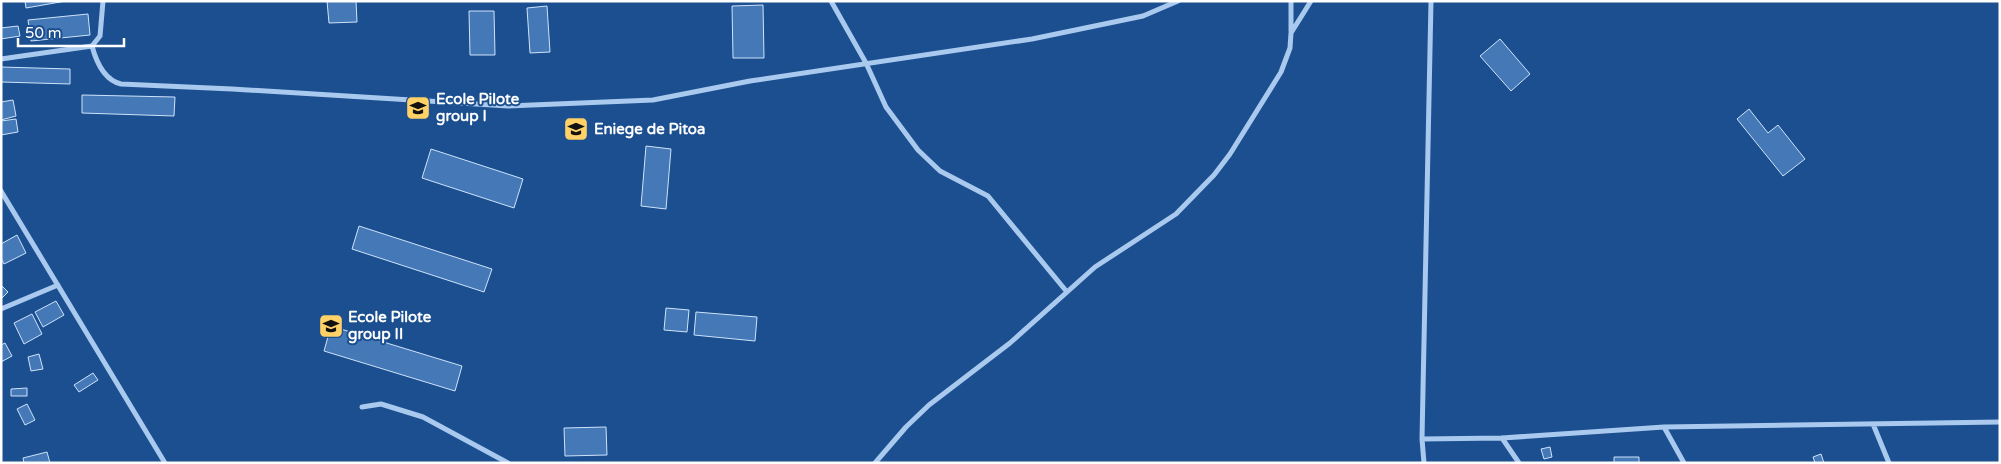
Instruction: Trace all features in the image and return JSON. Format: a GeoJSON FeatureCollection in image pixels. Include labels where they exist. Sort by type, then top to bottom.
{"type":"FeatureCollection","features":[{"type":"Feature","properties":{"kind":"street"},"geometry":{"type":"LineString","coordinates":[[1,59],[92,46],[100,36],[104,1]]}},
{"type":"Feature","properties":{"kind":"street"},"geometry":{"type":"LineString","coordinates":[[831,1],[866,63],[886,107],[918,150],[940,171],[988,196],[1067,292]]}},
{"type":"Feature","properties":{"kind":"street"},"geometry":{"type":"LineString","coordinates":[[92,46],[95,59],[107,76],[114,83],[121,84],[508,106],[653,100],[750,81],[1032,39],[1143,16],[1178,1]]}},
{"type":"Feature","properties":{"kind":"street"},"geometry":{"type":"LineString","coordinates":[[875,463],[929,404],[1010,343],[1106,259],[1176,214],[1214,175],[1230,154],[1281,72],[1290,48],[1291,1]]}},
{"type":"Feature","properties":{"kind":"street"},"geometry":{"type":"LineString","coordinates":[[1291,32],[1312,1]]}},
{"type":"Feature","properties":{"kind":"street"},"geometry":{"type":"LineString","coordinates":[[1424,463],[1422,439],[1431,1]]}},
{"type":"Feature","properties":{"kind":"street"},"geometry":{"type":"LineString","coordinates":[[1,191],[165,463]]}},
{"type":"Feature","properties":{"kind":"street"},"geometry":{"type":"LineString","coordinates":[[1,309],[58,285]]}},
{"type":"Feature","properties":{"kind":"street"},"geometry":{"type":"LineString","coordinates":[[362,407],[381,404],[423,418],[508,463]]}},
{"type":"Feature","properties":{"kind":"street"},"geometry":{"type":"LineString","coordinates":[[1422,439],[1502,438],[1664,427],[2000,422]]}},
{"type":"Feature","properties":{"kind":"street"},"geometry":{"type":"LineString","coordinates":[[1873,424],[1889,463]]}},
{"type":"Feature","properties":{"kind":"street"},"geometry":{"type":"LineString","coordinates":[[1664,427],[1684,463]]}},
{"type":"Feature","properties":{"kind":"street"},"geometry":{"type":"LineString","coordinates":[[1502,438],[1519,463]]}},
{"type":"Feature","properties":{"kind":"building"},"geometry":{"type":"Polygon","coordinates":[[[25,1],[66,1],[26,8],[25,1]]]}},
{"type":"Feature","properties":{"kind":"building"},"geometry":{"type":"Polygon","coordinates":[[[327,1],[356,1],[357,22],[329,23],[327,1]]]}},
{"type":"Feature","properties":{"kind":"building"},"geometry":{"type":"Polygon","coordinates":[[[763,5],[764,58],[733,58],[732,6],[763,5]]]}},
{"type":"Feature","properties":{"kind":"building"},"geometry":{"type":"Polygon","coordinates":[[[547,6],[550,52],[530,53],[527,8],[547,6]]]}},
{"type":"Feature","properties":{"kind":"building"},"geometry":{"type":"Polygon","coordinates":[[[469,11],[494,11],[495,55],[470,55],[469,11]]]}},
{"type":"Feature","properties":{"kind":"building"},"geometry":{"type":"Polygon","coordinates":[[[88,14],[90,35],[31,41],[28,20],[88,14]]]}},
{"type":"Feature","properties":{"kind":"building"},"geometry":{"type":"Polygon","coordinates":[[[18,26],[20,36],[1,39],[1,28],[18,26]]]}},
{"type":"Feature","properties":{"kind":"building"},"geometry":{"type":"Polygon","coordinates":[[[1500,39],[1530,74],[1511,91],[1480,56],[1500,39]]]}},
{"type":"Feature","properties":{"kind":"building"},"geometry":{"type":"Polygon","coordinates":[[[1,67],[70,69],[70,84],[1,82],[1,67]]]}},
{"type":"Feature","properties":{"kind":"building"},"geometry":{"type":"Polygon","coordinates":[[[82,95],[175,97],[174,116],[82,113],[82,95]]]}},
{"type":"Feature","properties":{"kind":"building"},"geometry":{"type":"Polygon","coordinates":[[[13,100],[16,116],[1,120],[1,102],[13,100]]]}},
{"type":"Feature","properties":{"kind":"building"},"geometry":{"type":"Polygon","coordinates":[[[1749,109],[1768,133],[1778,125],[1805,159],[1783,176],[1737,119],[1749,109]]]}},
{"type":"Feature","properties":{"kind":"building"},"geometry":{"type":"Polygon","coordinates":[[[16,119],[18,132],[1,135],[1,121],[16,119]]]}},
{"type":"Feature","properties":{"kind":"building"},"geometry":{"type":"Polygon","coordinates":[[[646,146],[671,149],[666,209],[641,206],[646,146]]]}},
{"type":"Feature","properties":{"kind":"building"},"geometry":{"type":"Polygon","coordinates":[[[431,149],[523,179],[514,208],[422,178],[431,149]]]}},
{"type":"Feature","properties":{"kind":"building"},"geometry":{"type":"Polygon","coordinates":[[[359,226],[492,269],[484,292],[352,249],[359,226]]]}},
{"type":"Feature","properties":{"kind":"building"},"geometry":{"type":"Polygon","coordinates":[[[17,235],[26,253],[4,264],[1,258],[1,244],[17,235]]]}},
{"type":"Feature","properties":{"kind":"building"},"geometry":{"type":"Polygon","coordinates":[[[1,285],[8,292],[1,299],[1,285]]]}},
{"type":"Feature","properties":{"kind":"building"},"geometry":{"type":"Polygon","coordinates":[[[56,301],[64,315],[43,327],[35,312],[56,301]]]}},
{"type":"Feature","properties":{"kind":"building"},"geometry":{"type":"Polygon","coordinates":[[[666,308],[689,310],[687,332],[664,330],[666,308]]]}},
{"type":"Feature","properties":{"kind":"building"},"geometry":{"type":"Polygon","coordinates":[[[696,312],[757,317],[755,341],[694,335],[696,312]]]}},
{"type":"Feature","properties":{"kind":"building"},"geometry":{"type":"Polygon","coordinates":[[[32,314],[42,334],[24,344],[14,323],[32,314]]]}},
{"type":"Feature","properties":{"kind":"building"},"geometry":{"type":"Polygon","coordinates":[[[331,326],[462,366],[455,391],[324,351],[331,326]]]}},
{"type":"Feature","properties":{"kind":"building"},"geometry":{"type":"Polygon","coordinates":[[[5,343],[12,356],[1,362],[1,345],[5,343]]]}},
{"type":"Feature","properties":{"kind":"building"},"geometry":{"type":"Polygon","coordinates":[[[39,354],[43,369],[31,371],[28,357],[39,354]]]}},
{"type":"Feature","properties":{"kind":"building"},"geometry":{"type":"Polygon","coordinates":[[[93,373],[98,380],[79,392],[74,385],[93,373]]]}},
{"type":"Feature","properties":{"kind":"building"},"geometry":{"type":"Polygon","coordinates":[[[27,388],[27,396],[11,396],[11,389],[27,388]]]}},
{"type":"Feature","properties":{"kind":"building"},"geometry":{"type":"Polygon","coordinates":[[[27,404],[35,420],[25,425],[17,409],[27,404]]]}},
{"type":"Feature","properties":{"kind":"building"},"geometry":{"type":"Polygon","coordinates":[[[606,427],[607,455],[565,456],[564,428],[606,427]]]}},
{"type":"Feature","properties":{"kind":"building"},"geometry":{"type":"Polygon","coordinates":[[[1550,447],[1552,457],[1544,459],[1541,449],[1550,447]]]}},
{"type":"Feature","properties":{"kind":"building"},"geometry":{"type":"Polygon","coordinates":[[[47,452],[50,463],[24,463],[23,458],[47,452]]]}},
{"type":"Feature","properties":{"kind":"building"},"geometry":{"type":"Polygon","coordinates":[[[1821,454],[1824,463],[1815,463],[1813,457],[1821,454]]]}},
{"type":"Feature","properties":{"kind":"building"},"geometry":{"type":"Polygon","coordinates":[[[1614,457],[1639,457],[1639,463],[1614,463],[1614,457]]]}},
{"type":"Feature","properties":{"kind":"place","name":"Ecole Pilote group I"},"geometry":{"type":"Point","coordinates":[418,108]}},
{"type":"Feature","properties":{"kind":"place","name":"Eniege de Pitoa"},"geometry":{"type":"Point","coordinates":[576,129]}},
{"type":"Feature","properties":{"kind":"place","name":"Ecole Pilote group II"},"geometry":{"type":"Point","coordinates":[331,326]}}]}
